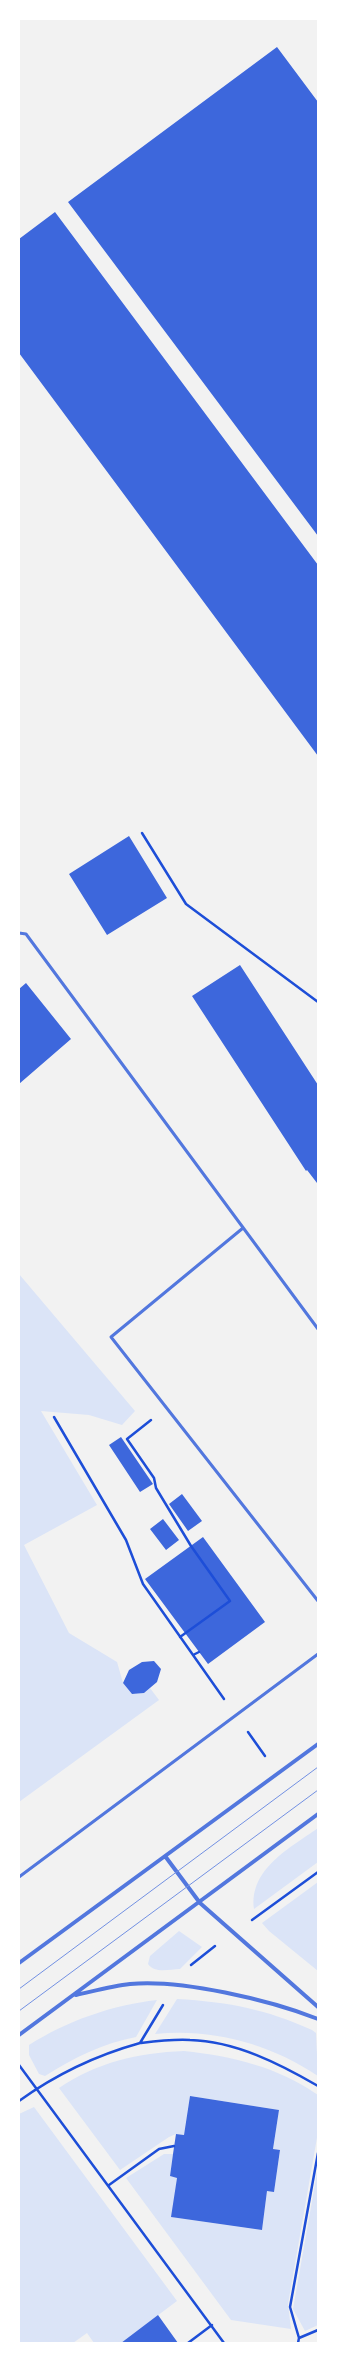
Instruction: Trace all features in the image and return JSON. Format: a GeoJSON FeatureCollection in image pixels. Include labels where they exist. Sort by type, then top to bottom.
{"type":"FeatureCollection","features":[{"type":"Feature","properties":{"kind":"street"},"geometry":{"type":"LineString","coordinates":[[19,1963],[318,1744]]}},
{"type":"Feature","properties":{"kind":"street"},"geometry":{"type":"LineString","coordinates":[[19,2035],[200,1903],[318,1814]]}},
{"type":"Feature","properties":{"kind":"street"},"geometry":{"type":"LineString","coordinates":[[165,1856],[200,1903],[318,2006]]}},
{"type":"Feature","properties":{"kind":"street"},"geometry":{"type":"LineString","coordinates":[[74,1996],[130,1984],[175,1985],[250,1999],[318,2019]]}},
{"type":"Feature","properties":{"kind":"lane"},"geometry":{"type":"LineString","coordinates":[[19,932],[26,934],[318,1329]]}},
{"type":"Feature","properties":{"kind":"lane"},"geometry":{"type":"LineString","coordinates":[[243,1228],[111,1337],[318,1601]]}},
{"type":"Feature","properties":{"kind":"lane"},"geometry":{"type":"LineString","coordinates":[[19,1877],[318,1654]]}},
{"type":"Feature","properties":{"kind":"path"},"geometry":{"type":"LineString","coordinates":[[142,833],[186,904],[318,1002]]}},
{"type":"Feature","properties":{"kind":"path"},"geometry":{"type":"LineString","coordinates":[[167,1408],[127,1438],[154,1478],[156,1488],[191,1546],[230,1601],[180,1637]]}},
{"type":"Feature","properties":{"kind":"path"},"geometry":{"type":"LineString","coordinates":[[54,1417],[126,1540],[143,1584],[269,1761]]}},
{"type":"Feature","properties":{"kind":"path"},"geometry":{"type":"LineString","coordinates":[[193,1655],[199,1652]]}},
{"type":"Feature","properties":{"kind":"path"},"geometry":{"type":"LineString","coordinates":[[140,2043],[191,2040],[219,2044],[269,2060],[318,2086]]}},
{"type":"Feature","properties":{"kind":"path"},"geometry":{"type":"LineString","coordinates":[[19,2065],[109,2185],[224,2343]]}},
{"type":"Feature","properties":{"kind":"path"},"geometry":{"type":"LineString","coordinates":[[109,2185],[159,2149],[174,2146]]}},
{"type":"Feature","properties":{"kind":"path"},"geometry":{"type":"LineString","coordinates":[[298,2343],[299,2338],[290,2307],[318,2153]]}},
{"type":"Feature","properties":{"kind":"path"},"geometry":{"type":"LineString","coordinates":[[188,2343],[212,2325]]}},
{"type":"Feature","properties":{"kind":"path"},"geometry":{"type":"LineString","coordinates":[[299,2338],[318,2330]]}},
{"type":"Feature","properties":{"kind":"shaded area"},"geometry":{"type":"Polygon","coordinates":[[[19,1274],[135,1411],[122,1425],[89,1415],[41,1411],[97,1505],[24,1545],[69,1633],[117,1662],[123,1683],[132,1694],[144,1693],[150,1688],[159,1700],[19,1802],[19,1274]]]}},
{"type":"Feature","properties":{"kind":"shaded area"},"geometry":{"type":"Polygon","coordinates":[[[318,1828],[318,1862],[254,1909],[254,1895],[258,1882],[265,1871],[295,1843],[318,1828]]]}},
{"type":"Feature","properties":{"kind":"shaded area"},"geometry":{"type":"Polygon","coordinates":[[[318,1882],[318,1971],[269,1931],[262,1923],[318,1882]]]}},
{"type":"Feature","properties":{"kind":"shaded area"},"geometry":{"type":"Polygon","coordinates":[[[179,1931],[202,1947],[180,1969],[159,1970],[151,1967],[148,1964],[150,1956],[179,1931]]]}},
{"type":"Feature","properties":{"kind":"shaded area"},"geometry":{"type":"Polygon","coordinates":[[[177,1999],[213,2002],[246,2008],[278,2017],[312,2030],[316,2033],[318,2076],[280,2055],[261,2047],[240,2041],[219,2036],[198,2034],[155,2034],[177,1999]]]}},
{"type":"Feature","properties":{"kind":"shaded area"},"geometry":{"type":"Polygon","coordinates":[[[157,2000],[136,2037],[112,2043],[89,2052],[45,2076],[39,2074],[29,2055],[29,2045],[44,2036],[90,2015],[140,2002],[157,2000]]]}},
{"type":"Feature","properties":{"kind":"shaded area"},"geometry":{"type":"Polygon","coordinates":[[[184,2051],[220,2056],[254,2064],[287,2077],[318,2095],[318,2132],[288,2304],[291,2329],[231,2320],[126,2178],[164,2154],[173,2154],[170,2176],[177,2178],[172,2217],[262,2230],[267,2191],[274,2191],[280,2151],[273,2149],[279,2110],[190,2096],[184,2135],[176,2134],[169,2137],[120,2170],[59,2088],[88,2072],[118,2060],[150,2054],[184,2051]]]}},
{"type":"Feature","properties":{"kind":"shaded area"},"geometry":{"type":"Polygon","coordinates":[[[34,2107],[177,2301],[121,2343],[94,2343],[87,2333],[73,2343],[19,2343],[19,2114],[34,2107]]]}},
{"type":"Feature","properties":{"kind":"shaded area"},"geometry":{"type":"Polygon","coordinates":[[[318,2167],[318,2325],[305,2331],[293,2309],[318,2167]]]}},
{"type":"Feature","properties":{"kind":"building"},"geometry":{"type":"Polygon","coordinates":[[[277,47],[318,102],[318,536],[68,202],[277,47]]]}},
{"type":"Feature","properties":{"kind":"building"},"geometry":{"type":"Polygon","coordinates":[[[55,212],[318,565],[318,756],[19,353],[19,239],[55,212]]]}},
{"type":"Feature","properties":{"kind":"building"},"geometry":{"type":"Polygon","coordinates":[[[129,836],[167,898],[107,935],[69,874],[129,836]]]}},
{"type":"Feature","properties":{"kind":"building"},"geometry":{"type":"Polygon","coordinates":[[[240,965],[318,1085],[317,1183],[307,1170],[306,1171],[192,996],[240,965]]]}},
{"type":"Feature","properties":{"kind":"building"},"geometry":{"type":"Polygon","coordinates":[[[26,983],[71,1039],[19,1084],[19,989],[26,983]]]}},
{"type":"Feature","properties":{"kind":"building"},"geometry":{"type":"Polygon","coordinates":[[[121,1437],[153,1484],[140,1492],[109,1445],[121,1437]]]}},
{"type":"Feature","properties":{"kind":"building"},"geometry":{"type":"Polygon","coordinates":[[[182,1494],[202,1521],[188,1531],[169,1504],[182,1494]]]}},
{"type":"Feature","properties":{"kind":"building"},"geometry":{"type":"Polygon","coordinates":[[[163,1519],[179,1540],[166,1550],[150,1529],[163,1519]]]}},
{"type":"Feature","properties":{"kind":"building"},"geometry":{"type":"Polygon","coordinates":[[[203,1537],[265,1622],[208,1664],[145,1579],[203,1537]]]}},
{"type":"Feature","properties":{"kind":"building"},"geometry":{"type":"Polygon","coordinates":[[[154,1661],[161,1669],[157,1682],[144,1693],[132,1694],[123,1683],[129,1670],[142,1662],[154,1661]]]}},
{"type":"Feature","properties":{"kind":"building"},"geometry":{"type":"Polygon","coordinates":[[[190,2096],[279,2110],[273,2149],[280,2150],[274,2192],[267,2191],[262,2230],[171,2217],[177,2178],[170,2176],[176,2134],[184,2135],[190,2096]]]}},
{"type":"Feature","properties":{"kind":"building"},"geometry":{"type":"Polygon","coordinates":[[[158,2315],[178,2343],[121,2343],[158,2315]]]}},
{"type":"Feature","properties":{"kind":"tram line"},"geometry":{"type":"LineString","coordinates":[[19,1989],[318,1767]]}},
{"type":"Feature","properties":{"kind":"tram line"},"geometry":{"type":"LineString","coordinates":[[19,2011],[318,1790]]}}]}
